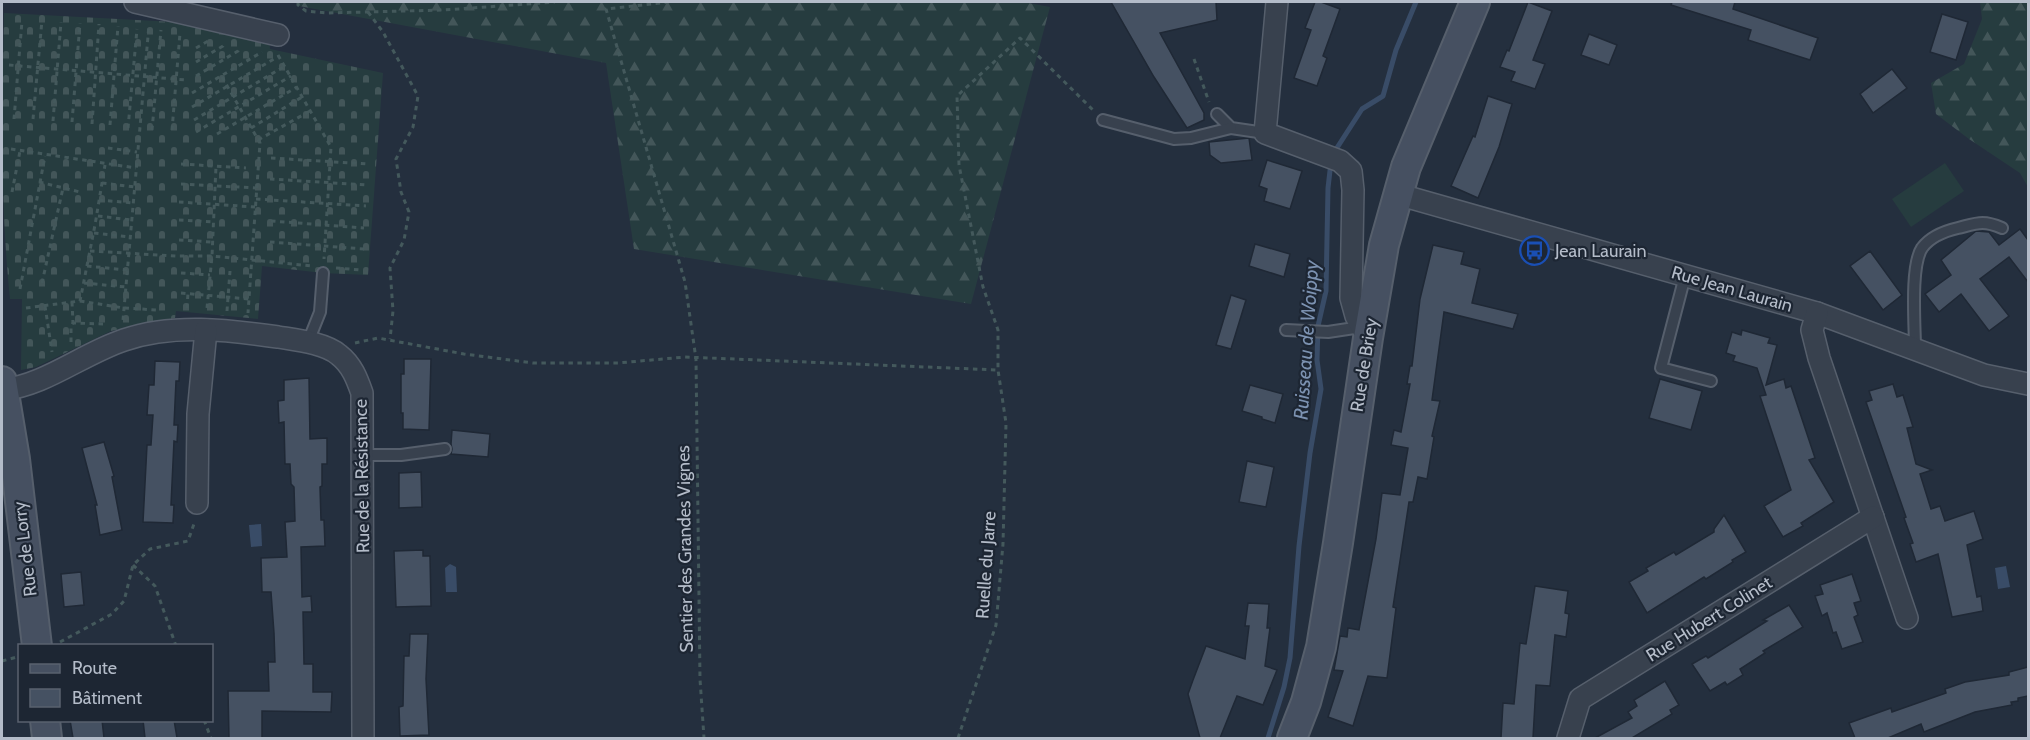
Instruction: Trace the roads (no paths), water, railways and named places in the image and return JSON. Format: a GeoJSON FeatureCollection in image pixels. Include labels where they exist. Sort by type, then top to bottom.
{"type":"FeatureCollection","features":[{"type":"Feature","properties":{"kind":"street"},"geometry":{"type":"LineString","coordinates":[[1277,2],[1265,133],[1340,161],[1348,167],[1352,177],[1351,298],[1352,307],[1364,332]]}},
{"type":"Feature","properties":{"kind":"street","name":"Rue de Briey"},"geometry":{"type":"LineString","coordinates":[[1292,738],[1306,702],[1321,647],[1338,543],[1364,332],[1384,245],[1406,167],[1474,2]]}},
{"type":"Feature","properties":{"kind":"street"},"geometry":{"type":"LineString","coordinates":[[143,4],[271,44]]}},
{"type":"Feature","properties":{"kind":"street","name":"Rue Jean Laurain"},"geometry":{"type":"LineString","coordinates":[[1397,194],[1817,313],[1984,375],[2028,384]]}},
{"type":"Feature","properties":{"kind":"street"},"geometry":{"type":"LineString","coordinates":[[1817,313],[1812,330],[1819,358],[1907,618]]}},
{"type":"Feature","properties":{"kind":"street"},"geometry":{"type":"LineString","coordinates":[[197,502],[198,414],[206,330]]}},
{"type":"Feature","properties":{"kind":"street"},"geometry":{"type":"LineString","coordinates":[[2,387],[27,385],[124,340],[163,332],[206,330],[308,342]]}},
{"type":"Feature","properties":{"kind":"street","name":"Rue de la Résistance"},"geometry":{"type":"LineString","coordinates":[[308,342],[338,353],[353,369],[362,393],[363,738]]}},
{"type":"Feature","properties":{"kind":"street","name":"Rue de Lorry"},"geometry":{"type":"LineString","coordinates":[[2,387],[15,459],[37,644]]}},
{"type":"Feature","properties":{"kind":"street","name":"Rue Hubert Colinet"},"geometry":{"type":"LineString","coordinates":[[1568,738],[1580,699],[1873,517]]}},
{"type":"Feature","properties":{"kind":"street"},"geometry":{"type":"LineString","coordinates":[[45,722],[47,738]]}},
{"type":"Feature","properties":{"kind":"lane"},"geometry":{"type":"LineString","coordinates":[[1217,114],[1231,128]]}},
{"type":"Feature","properties":{"kind":"lane"},"geometry":{"type":"LineString","coordinates":[[1103,120],[1174,139],[1191,138],[1231,128],[1265,133]]}},
{"type":"Feature","properties":{"kind":"lane"},"geometry":{"type":"LineString","coordinates":[[1915,350],[1915,273],[1923,247],[1943,232],[1967,226],[1986,222],[2002,228]]}},
{"type":"Feature","properties":{"kind":"lane"},"geometry":{"type":"LineString","coordinates":[[308,342],[320,312],[323,270]]}},
{"type":"Feature","properties":{"kind":"lane"},"geometry":{"type":"LineString","coordinates":[[1685,276],[1661,368],[1711,381]]}},
{"type":"Feature","properties":{"kind":"lane"},"geometry":{"type":"LineString","coordinates":[[1286,330],[1364,332]]}},
{"type":"Feature","properties":{"kind":"lane"},"geometry":{"type":"LineString","coordinates":[[362,455],[401,455],[445,450]]}},
{"type":"Feature","properties":{"kind":"water"},"geometry":{"type":"Polygon","coordinates":[[[261,524],[262,546],[251,547],[249,525],[261,524]]]}},
{"type":"Feature","properties":{"kind":"water"},"geometry":{"type":"Polygon","coordinates":[[[450,564],[456,567],[457,592],[446,592],[445,568],[450,564]]]}},
{"type":"Feature","properties":{"kind":"water"},"geometry":{"type":"Polygon","coordinates":[[[2006,566],[2010,587],[1998,589],[1995,568],[2006,566]]]}},
{"type":"Feature","properties":{"kind":"waterway","name":"Ruisseau de Woippy"},"geometry":{"type":"LineString","coordinates":[[1333,154],[1362,109],[1383,96],[1396,50],[1416,2]]}},
{"type":"Feature","properties":{"kind":"waterway","name":"Ruisseau de Woippy"},"geometry":{"type":"LineString","coordinates":[[1268,738],[1284,687],[1290,658],[1299,546],[1310,453],[1321,389],[1317,360],[1318,326],[1326,291],[1328,188],[1331,162]]}},
{"type":"Feature","properties":{"kind":"place","name":"Jean Laurain"},"geometry":{"type":"Point","coordinates":[1534,251]}}]}
